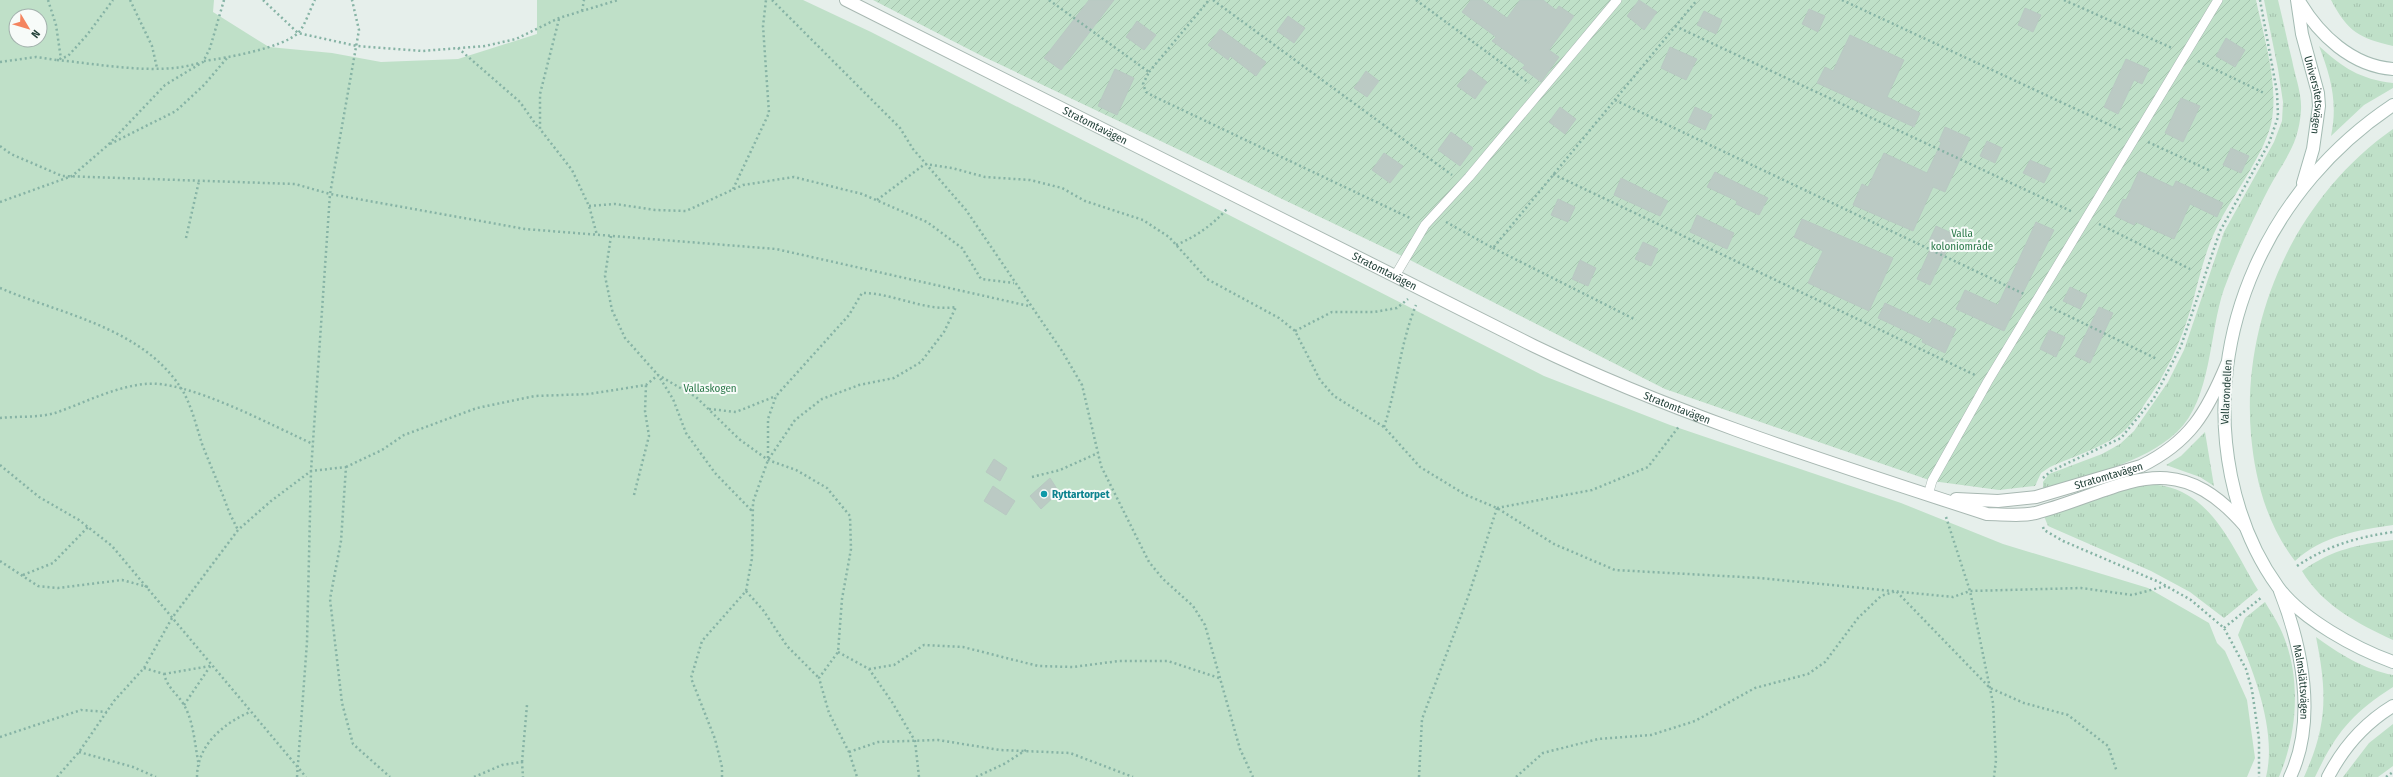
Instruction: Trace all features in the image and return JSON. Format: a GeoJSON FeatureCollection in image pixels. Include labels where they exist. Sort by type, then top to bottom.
{"type":"FeatureCollection","features":[{"type":"Feature","properties":{"kind":"street","name":"Stratomtavägen"},"geometry":{"type":"LineString","coordinates":[[846,0],[1602,379],[1689,413],[1987,514],[2037,513],[2109,487],[2143,478],[2160,477],[2179,479],[2205,491],[2222,503],[2245,526]]}},
{"type":"Feature","properties":{"kind":"street","name":"Universitetsvägen"},"geometry":{"type":"LineString","coordinates":[[2298,0],[2313,22],[2336,45],[2366,63],[2393,69]]}},
{"type":"Feature","properties":{"kind":"street","name":"Universitetsvägen"},"geometry":{"type":"LineString","coordinates":[[2298,0],[2302,34],[2318,93],[2319,106],[2313,149],[2301,188]]}},
{"type":"Feature","properties":{"kind":"street","name":"Vallarondellen"},"geometry":{"type":"LineString","coordinates":[[2393,105],[2338,148],[2301,188],[2272,233],[2249,282],[2235,322],[2227,363],[2223,406],[2224,430],[2234,490],[2245,526],[2279,588],[2304,611],[2331,631],[2351,643],[2393,662]]}},
{"type":"Feature","properties":{"kind":"street","name":"Stratomtavägen"},"geometry":{"type":"LineString","coordinates":[[1941,499],[1998,501],[2036,497],[2141,466],[2170,449],[2201,418],[2211,401],[2227,363]]}},
{"type":"Feature","properties":{"kind":"street","name":"Malmslättsvägen"},"geometry":{"type":"LineString","coordinates":[[2279,588],[2295,642],[2303,697],[2302,739],[2290,777]]}},
{"type":"Feature","properties":{"kind":"street"},"geometry":{"type":"LineString","coordinates":[[2328,777],[2354,738],[2368,724],[2393,706]]}},
{"type":"Feature","properties":{"kind":"lane"},"geometry":{"type":"LineString","coordinates":[[1395,276],[1433,214],[1470,176],[1617,0]]}},
{"type":"Feature","properties":{"kind":"lane"},"geometry":{"type":"LineString","coordinates":[[1928,495],[1932,481],[1988,381],[2088,219],[2135,137],[2218,0]]}},
{"type":"Feature","properties":{"kind":"path"},"geometry":{"type":"LineString","coordinates":[[48,0],[56,25],[61,58]]}},
{"type":"Feature","properties":{"kind":"path"},"geometry":{"type":"LineString","coordinates":[[57,60],[68,56],[87,35],[113,0]]}},
{"type":"Feature","properties":{"kind":"path"},"geometry":{"type":"LineString","coordinates":[[130,0],[152,46],[157,68]]}},
{"type":"Feature","properties":{"kind":"path"},"geometry":{"type":"LineString","coordinates":[[0,202],[72,176],[108,145],[165,85],[203,62],[210,48],[224,0]]}},
{"type":"Feature","properties":{"kind":"path"},"geometry":{"type":"LineString","coordinates":[[263,0],[298,33],[357,46],[422,51],[485,46],[516,39],[559,18],[618,0]]}},
{"type":"Feature","properties":{"kind":"path"},"geometry":{"type":"LineString","coordinates":[[0,62],[36,57],[157,68],[186,67],[269,47],[298,33],[315,0]]}},
{"type":"Feature","properties":{"kind":"path"},"geometry":{"type":"LineString","coordinates":[[297,777],[307,642],[311,471],[330,194],[359,30],[352,0]]}},
{"type":"Feature","properties":{"kind":"path"},"geometry":{"type":"LineString","coordinates":[[582,11],[584,0]]}},
{"type":"Feature","properties":{"kind":"path"},"geometry":{"type":"LineString","coordinates":[[733,189],[769,113],[763,26],[766,0]]}},
{"type":"Feature","properties":{"kind":"path"},"geometry":{"type":"LineString","coordinates":[[772,0],[900,128],[913,149],[925,164],[966,210],[1014,283],[1062,351],[1082,385],[1101,466],[1149,562],[1163,579],[1193,606],[1205,625],[1240,749],[1254,777]]}},
{"type":"Feature","properties":{"kind":"path"},"geometry":{"type":"LineString","coordinates":[[1049,0],[1149,72]]}},
{"type":"Feature","properties":{"kind":"path"},"geometry":{"type":"LineString","coordinates":[[1209,0],[1149,72],[1143,84],[1146,92],[1425,225]]}},
{"type":"Feature","properties":{"kind":"path"},"geometry":{"type":"LineString","coordinates":[[1213,0],[1462,183]]}},
{"type":"Feature","properties":{"kind":"path"},"geometry":{"type":"LineString","coordinates":[[1416,0],[1540,91]]}},
{"type":"Feature","properties":{"kind":"path"},"geometry":{"type":"LineString","coordinates":[[1493,248],[1697,0]]}},
{"type":"Feature","properties":{"kind":"path"},"geometry":{"type":"LineString","coordinates":[[1842,0],[2211,171]]}},
{"type":"Feature","properties":{"kind":"path"},"geometry":{"type":"LineString","coordinates":[[2064,0],[2185,54],[2264,93]]}},
{"type":"Feature","properties":{"kind":"path"},"geometry":{"type":"LineString","coordinates":[[2036,497],[2045,475],[2116,441],[2132,427],[2154,398],[2181,346],[2220,231],[2269,143],[2278,117],[2277,92],[2260,0]]}},
{"type":"Feature","properties":{"kind":"path"},"geometry":{"type":"LineString","coordinates":[[540,129],[540,94],[559,18]]}},
{"type":"Feature","properties":{"kind":"path"},"geometry":{"type":"LineString","coordinates":[[1675,26],[2088,219],[2190,269]]}},
{"type":"Feature","properties":{"kind":"path"},"geometry":{"type":"LineString","coordinates":[[458,48],[520,102],[572,170],[589,206],[597,235]]}},
{"type":"Feature","properties":{"kind":"path"},"geometry":{"type":"LineString","coordinates":[[108,145],[176,111],[204,85],[226,58]]}},
{"type":"Feature","properties":{"kind":"path"},"geometry":{"type":"LineString","coordinates":[[1615,100],[2157,359]]}},
{"type":"Feature","properties":{"kind":"path"},"geometry":{"type":"LineString","coordinates":[[0,146],[11,154],[62,176],[295,184],[330,194],[525,230],[776,249],[1030,306]]}},
{"type":"Feature","properties":{"kind":"path"},"geometry":{"type":"LineString","coordinates":[[877,200],[925,164],[952,168],[985,177],[1030,180],[1062,188],[1085,201],[1142,220],[1169,238],[1207,279],[1279,318],[1295,331],[1320,380],[1334,396],[1384,427],[1420,467],[1466,495],[1497,508],[1554,544],[1615,570],[1760,578],[1953,597],[1970,591],[2081,588],[2132,595],[2166,586]]}},
{"type":"Feature","properties":{"kind":"path"},"geometry":{"type":"LineString","coordinates":[[1553,174],[1988,381]]}},
{"type":"Feature","properties":{"kind":"path"},"geometry":{"type":"LineString","coordinates":[[589,206],[615,204],[655,210],[686,211],[733,189],[794,177],[862,194],[933,226],[962,248],[981,279],[1014,283]]}},
{"type":"Feature","properties":{"kind":"path"},"geometry":{"type":"LineString","coordinates":[[186,238],[199,181]]}},
{"type":"Feature","properties":{"kind":"path"},"geometry":{"type":"LineString","coordinates":[[1176,245],[1195,237],[1214,224],[1238,197]]}},
{"type":"Feature","properties":{"kind":"path"},"geometry":{"type":"LineString","coordinates":[[1433,214],[1493,248],[1636,320]]}},
{"type":"Feature","properties":{"kind":"path"},"geometry":{"type":"LineString","coordinates":[[611,236],[605,276],[612,310],[625,338],[658,375],[673,399],[686,433],[715,473],[753,513]]}},
{"type":"Feature","properties":{"kind":"path"},"geometry":{"type":"LineString","coordinates":[[0,288],[57,308],[145,350],[184,394],[229,512],[238,530]]}},
{"type":"Feature","properties":{"kind":"path"},"geometry":{"type":"LineString","coordinates":[[1295,331],[1332,312],[1374,312],[1397,308],[1422,290]]}},
{"type":"Feature","properties":{"kind":"path"},"geometry":{"type":"LineString","coordinates":[[1384,427],[1392,404],[1413,313],[1422,290]]}},
{"type":"Feature","properties":{"kind":"path"},"geometry":{"type":"LineString","coordinates":[[722,777],[722,767],[715,740],[691,678],[702,641],[746,591],[752,558],[753,502],[768,460],[795,420],[822,398],[858,385],[894,378],[921,362],[944,332],[956,307],[942,309],[875,293],[862,293],[849,315],[776,396],[768,419],[768,460]]}},
{"type":"Feature","properties":{"kind":"path"},"geometry":{"type":"LineString","coordinates":[[57,777],[79,752],[107,712],[144,668],[172,618],[238,530],[271,501],[311,471],[346,467],[382,450],[404,435],[477,408],[535,396],[589,394],[646,385],[658,375]]}},
{"type":"Feature","properties":{"kind":"path"},"geometry":{"type":"LineString","coordinates":[[658,375],[696,397],[739,439],[768,460],[796,470],[827,488],[850,516],[851,549],[842,599],[838,652],[819,678]]}},
{"type":"Feature","properties":{"kind":"path"},"geometry":{"type":"LineString","coordinates":[[0,418],[53,414],[96,397],[145,384],[179,387],[231,407],[313,444]]}},
{"type":"Feature","properties":{"kind":"path"},"geometry":{"type":"LineString","coordinates":[[634,495],[649,436],[645,411],[646,385]]}},
{"type":"Feature","properties":{"kind":"path"},"geometry":{"type":"LineString","coordinates":[[708,409],[736,412],[776,396]]}},
{"type":"Feature","properties":{"kind":"path"},"geometry":{"type":"LineString","coordinates":[[1497,508],[1592,490],[1648,467],[1689,413]]}},
{"type":"Feature","properties":{"kind":"path"},"geometry":{"type":"LineString","coordinates":[[1032,477],[1060,470],[1098,453]]}},
{"type":"Feature","properties":{"kind":"path"},"geometry":{"type":"LineString","coordinates":[[0,465],[39,497],[88,527],[112,546],[148,587],[250,712],[306,777]]}},
{"type":"Feature","properties":{"kind":"path"},"geometry":{"type":"LineString","coordinates":[[346,467],[341,542],[330,599],[342,703],[353,744],[390,777]]}},
{"type":"Feature","properties":{"kind":"path"},"geometry":{"type":"LineString","coordinates":[[1941,499],[1954,545],[1970,591],[1990,688],[1994,710],[1996,760],[1994,777]]}},
{"type":"Feature","properties":{"kind":"path"},"geometry":{"type":"LineString","coordinates":[[1419,777],[1422,719],[1468,597],[1497,508]]}},
{"type":"Feature","properties":{"kind":"path"},"geometry":{"type":"LineString","coordinates":[[2037,513],[2044,530],[2064,542],[2115,562],[2166,586],[2209,613],[2224,628],[2246,669],[2252,690],[2259,739],[2259,777]]}},
{"type":"Feature","properties":{"kind":"path"},"geometry":{"type":"LineString","coordinates":[[23,575],[53,563],[88,527]]}},
{"type":"Feature","properties":{"kind":"path"},"geometry":{"type":"LineString","coordinates":[[2297,566],[2317,552],[2338,544],[2393,532]]}},
{"type":"Feature","properties":{"kind":"path"},"geometry":{"type":"LineString","coordinates":[[0,562],[23,575],[38,586],[58,588],[122,580],[148,587]]}},
{"type":"Feature","properties":{"kind":"path"},"geometry":{"type":"LineString","coordinates":[[746,591],[763,610],[787,646],[819,678],[829,713],[849,752],[857,777]]}},
{"type":"Feature","properties":{"kind":"path"},"geometry":{"type":"LineString","coordinates":[[1896,591],[1990,688],[2024,703],[2068,715],[2108,746],[2117,772]]}},
{"type":"Feature","properties":{"kind":"path"},"geometry":{"type":"LineString","coordinates":[[1516,777],[1543,753],[1598,739],[1651,735],[1695,721],[1755,688],[1808,674],[1825,662],[1858,618],[1881,596],[1896,591]]}},
{"type":"Feature","properties":{"kind":"path"},"geometry":{"type":"LineString","coordinates":[[2224,628],[2262,597]]}},
{"type":"Feature","properties":{"kind":"path"},"geometry":{"type":"LineString","coordinates":[[869,669],[894,665],[924,645],[964,647],[1038,666],[1073,667],[1119,662],[1168,661],[1220,678]]}},
{"type":"Feature","properties":{"kind":"path"},"geometry":{"type":"LineString","coordinates":[[838,652],[869,669],[892,702],[915,741],[919,777]]}},
{"type":"Feature","properties":{"kind":"path"},"geometry":{"type":"LineString","coordinates":[[144,668],[164,674],[211,665]]}},
{"type":"Feature","properties":{"kind":"path"},"geometry":{"type":"LineString","coordinates":[[184,705],[211,665]]}},
{"type":"Feature","properties":{"kind":"path"},"geometry":{"type":"LineString","coordinates":[[164,674],[167,686],[184,705],[192,727],[199,766]]}},
{"type":"Feature","properties":{"kind":"path"},"geometry":{"type":"LineString","coordinates":[[523,777],[522,762],[527,705]]}},
{"type":"Feature","properties":{"kind":"path"},"geometry":{"type":"LineString","coordinates":[[0,737],[81,710],[107,712]]}},
{"type":"Feature","properties":{"kind":"path"},"geometry":{"type":"LineString","coordinates":[[197,777],[202,754],[220,728],[250,712]]}},
{"type":"Feature","properties":{"kind":"path"},"geometry":{"type":"LineString","coordinates":[[849,752],[878,742],[938,740],[1000,750],[1070,753],[1133,777]]}},
{"type":"Feature","properties":{"kind":"path"},"geometry":{"type":"LineString","coordinates":[[976,777],[1004,764],[1027,750]]}},
{"type":"Feature","properties":{"kind":"path"},"geometry":{"type":"LineString","coordinates":[[79,752],[133,767],[156,777]]}},
{"type":"Feature","properties":{"kind":"path"},"geometry":{"type":"LineString","coordinates":[[474,777],[502,765],[522,762]]}},
{"type":"Feature","properties":{"kind":"path"},"geometry":{"type":"LineString","coordinates":[[2386,777],[2393,772]]}},
{"type":"Feature","properties":{"kind":"green space","name":"Vallaskogen"},"geometry":{"type":"Polygon","coordinates":[[[0,0],[214,0],[213,12],[269,47],[332,53],[381,62],[458,59],[537,34],[537,0],[803,0],[871,32],[1544,376],[1670,425],[1901,503],[2003,544],[2148,588],[2209,623],[2217,643],[2225,651],[2247,700],[2255,758],[2247,777],[0,777],[0,0]]]}},
{"type":"Feature","properties":{"kind":"green space","name":"Valla koloniområde"},"geometry":{"type":"Polygon","coordinates":[[[873,0],[2256,0],[2272,75],[2272,119],[2269,131],[2257,159],[2223,215],[2212,237],[2187,321],[2177,346],[2159,382],[2136,417],[2123,432],[2111,440],[2094,449],[2050,467],[2041,473],[2035,486],[1999,490],[1932,481],[1665,389],[1404,257],[980,55],[873,0]]]}},
{"type":"Feature","properties":{"kind":"green space"},"geometry":{"type":"Polygon","coordinates":[[[2264,0],[2278,0],[2299,91],[2301,104],[2300,122],[2290,152],[2269,188],[2239,250],[2224,289],[2219,306],[2208,364],[2197,402],[2188,418],[2177,432],[2147,453],[2114,467],[2043,489],[2043,482],[2049,474],[2102,454],[2120,444],[2134,431],[2168,382],[2184,350],[2224,232],[2274,142],[2282,121],[2283,102],[2264,0]]]}},
{"type":"Feature","properties":{"kind":"green space"},"geometry":{"type":"Polygon","coordinates":[[[2331,0],[2393,0],[2393,46],[2371,40],[2349,27],[2331,0]]]}},
{"type":"Feature","properties":{"kind":"green space"},"geometry":{"type":"Polygon","coordinates":[[[2319,46],[2344,66],[2361,75],[2371,79],[2393,83],[2393,88],[2364,105],[2331,136],[2334,112],[2332,90],[2327,68],[2319,46]]]}},
{"type":"Feature","properties":{"kind":"green space"},"geometry":{"type":"Polygon","coordinates":[[[2393,129],[2393,525],[2354,532],[2329,540],[2306,552],[2295,561],[2285,547],[2270,517],[2259,485],[2256,469],[2251,435],[2250,391],[2255,347],[2266,305],[2282,264],[2303,225],[2328,189],[2359,157],[2393,129]]]}},
{"type":"Feature","properties":{"kind":"green space"},"geometry":{"type":"Polygon","coordinates":[[[2205,432],[2214,486],[2200,477],[2166,465],[2181,456],[2205,432]]]}},
{"type":"Feature","properties":{"kind":"green space"},"geometry":{"type":"Polygon","coordinates":[[[2137,486],[2164,486],[2181,492],[2196,501],[2221,527],[2258,590],[2224,618],[2190,592],[2151,571],[2048,526],[2044,516],[2137,486]]]}},
{"type":"Feature","properties":{"kind":"green space"},"geometry":{"type":"Polygon","coordinates":[[[2393,540],[2393,640],[2354,620],[2330,604],[2310,583],[2302,571],[2324,558],[2346,549],[2393,540]]]}},
{"type":"Feature","properties":{"kind":"green space"},"geometry":{"type":"Polygon","coordinates":[[[2265,602],[2278,625],[2287,646],[2292,664],[2294,683],[2295,703],[2290,741],[2279,777],[2266,777],[2269,760],[2269,742],[2266,723],[2257,686],[2238,635],[2245,618],[2265,602]]]}},
{"type":"Feature","properties":{"kind":"green space"},"geometry":{"type":"Polygon","coordinates":[[[2316,637],[2333,649],[2362,665],[2393,675],[2393,687],[2366,706],[2346,726],[2330,748],[2315,777],[2304,777],[2318,740],[2323,708],[2322,675],[2316,637]]]}},
{"type":"Feature","properties":{"kind":"green space"},"geometry":{"type":"Polygon","coordinates":[[[2393,724],[2393,766],[2378,777],[2343,777],[2369,743],[2393,724]]]}},
{"type":"Feature","properties":{"kind":"building"},"geometry":{"type":"Polygon","coordinates":[[[1089,0],[1114,0],[1061,70],[1044,58],[1089,0]]]}},
{"type":"Feature","properties":{"kind":"building"},"geometry":{"type":"Polygon","coordinates":[[[1471,0],[1482,0],[1507,18],[1520,0],[1543,0],[1556,10],[1559,6],[1574,16],[1549,50],[1559,57],[1541,82],[1522,68],[1525,65],[1492,41],[1496,37],[1462,12],[1471,0]]]}},
{"type":"Feature","properties":{"kind":"building"},"geometry":{"type":"Polygon","coordinates":[[[1639,0],[1657,12],[1644,30],[1627,16],[1639,0]]]}},
{"type":"Feature","properties":{"kind":"building"},"geometry":{"type":"Polygon","coordinates":[[[2025,8],[2041,15],[2033,32],[2018,25],[2025,8]]]}},
{"type":"Feature","properties":{"kind":"building"},"geometry":{"type":"Polygon","coordinates":[[[1809,9],[1825,16],[1818,32],[1802,24],[1809,9]]]}},
{"type":"Feature","properties":{"kind":"building"},"geometry":{"type":"Polygon","coordinates":[[[1704,11],[1722,20],[1716,34],[1697,25],[1704,11]]]}},
{"type":"Feature","properties":{"kind":"building"},"geometry":{"type":"Polygon","coordinates":[[[1288,16],[1305,28],[1294,43],[1277,31],[1288,16]]]}},
{"type":"Feature","properties":{"kind":"building"},"geometry":{"type":"Polygon","coordinates":[[[1137,21],[1156,35],[1144,50],[1126,37],[1137,21]]]}},
{"type":"Feature","properties":{"kind":"building"},"geometry":{"type":"Polygon","coordinates":[[[1220,29],[1266,62],[1256,76],[1230,56],[1228,60],[1208,45],[1220,29]]]}},
{"type":"Feature","properties":{"kind":"building"},"geometry":{"type":"Polygon","coordinates":[[[1850,35],[1904,60],[1887,97],[1920,113],[1914,127],[1817,83],[1825,67],[1833,71],[1850,35]]]}},
{"type":"Feature","properties":{"kind":"building"},"geometry":{"type":"Polygon","coordinates":[[[2226,38],[2245,50],[2235,67],[2216,56],[2226,38]]]}},
{"type":"Feature","properties":{"kind":"building"},"geometry":{"type":"Polygon","coordinates":[[[1670,47],[1697,59],[1686,80],[1661,68],[1670,47]]]}},
{"type":"Feature","properties":{"kind":"building"},"geometry":{"type":"Polygon","coordinates":[[[2126,59],[2149,69],[2142,84],[2134,80],[2118,114],[2104,107],[2126,59]]]}},
{"type":"Feature","properties":{"kind":"building"},"geometry":{"type":"Polygon","coordinates":[[[1115,69],[1134,78],[1117,115],[1098,106],[1115,69]]]}},
{"type":"Feature","properties":{"kind":"building"},"geometry":{"type":"Polygon","coordinates":[[[1470,69],[1487,82],[1475,99],[1457,86],[1470,69]]]}},
{"type":"Feature","properties":{"kind":"building"},"geometry":{"type":"Polygon","coordinates":[[[1366,71],[1379,81],[1367,97],[1354,88],[1366,71]]]}},
{"type":"Feature","properties":{"kind":"building"},"geometry":{"type":"Polygon","coordinates":[[[2181,98],[2200,106],[2183,142],[2165,133],[2181,98]]]}},
{"type":"Feature","properties":{"kind":"building"},"geometry":{"type":"Polygon","coordinates":[[[1560,107],[1576,119],[1565,134],[1549,122],[1560,107]]]}},
{"type":"Feature","properties":{"kind":"building"},"geometry":{"type":"Polygon","coordinates":[[[1695,107],[1712,115],[1705,130],[1688,122],[1695,107]]]}},
{"type":"Feature","properties":{"kind":"building"},"geometry":{"type":"Polygon","coordinates":[[[1945,127],[1970,138],[1945,192],[1933,187],[1913,231],[1853,205],[1862,184],[1868,187],[1884,153],[1927,173],[1941,143],[1939,141],[1945,127]]]}},
{"type":"Feature","properties":{"kind":"building"},"geometry":{"type":"Polygon","coordinates":[[[1451,132],[1473,148],[1460,166],[1438,150],[1451,132]]]}},
{"type":"Feature","properties":{"kind":"building"},"geometry":{"type":"Polygon","coordinates":[[[1987,141],[2002,148],[1995,163],[1980,156],[1987,141]]]}},
{"type":"Feature","properties":{"kind":"building"},"geometry":{"type":"Polygon","coordinates":[[[2231,148],[2249,156],[2241,173],[2223,165],[2231,148]]]}},
{"type":"Feature","properties":{"kind":"building"},"geometry":{"type":"Polygon","coordinates":[[[1384,153],[1403,166],[1390,183],[1372,170],[1384,153]]]}},
{"type":"Feature","properties":{"kind":"building"},"geometry":{"type":"Polygon","coordinates":[[[2030,160],[2051,169],[2044,183],[2023,173],[2030,160]]]}},
{"type":"Feature","properties":{"kind":"building"},"geometry":{"type":"Polygon","coordinates":[[[2139,171],[2173,187],[2176,181],[2223,203],[2217,217],[2190,204],[2174,239],[2136,222],[2134,225],[2115,216],[2123,199],[2126,200],[2139,171]]]}},
{"type":"Feature","properties":{"kind":"building"},"geometry":{"type":"Polygon","coordinates":[[[1715,172],[1768,198],[1759,215],[1736,204],[1737,201],[1707,187],[1715,172]]]}},
{"type":"Feature","properties":{"kind":"building"},"geometry":{"type":"Polygon","coordinates":[[[1621,178],[1668,201],[1660,216],[1614,195],[1621,178]]]}},
{"type":"Feature","properties":{"kind":"building"},"geometry":{"type":"Polygon","coordinates":[[[1558,199],[1575,207],[1568,222],[1551,215],[1558,199]]]}},
{"type":"Feature","properties":{"kind":"building"},"geometry":{"type":"Polygon","coordinates":[[[1697,215],[1734,233],[1727,249],[1690,232],[1697,215]]]}},
{"type":"Feature","properties":{"kind":"building"},"geometry":{"type":"Polygon","coordinates":[[[1802,219],[1893,258],[1869,311],[1808,283],[1823,251],[1794,237],[1802,219]]]}},
{"type":"Feature","properties":{"kind":"building"},"geometry":{"type":"Polygon","coordinates":[[[2036,222],[2054,230],[2004,331],[1956,309],[1965,290],[1998,305],[2036,222]]]}},
{"type":"Feature","properties":{"kind":"building"},"geometry":{"type":"Polygon","coordinates":[[[1936,226],[1956,235],[1949,250],[1947,249],[1930,285],[1917,279],[1933,243],[1929,241],[1936,226]]]}},
{"type":"Feature","properties":{"kind":"building"},"geometry":{"type":"Polygon","coordinates":[[[1643,242],[1658,249],[1651,266],[1635,259],[1643,242]]]}},
{"type":"Feature","properties":{"kind":"building"},"geometry":{"type":"Polygon","coordinates":[[[1580,260],[1596,268],[1588,286],[1572,279],[1580,260]]]}},
{"type":"Feature","properties":{"kind":"building"},"geometry":{"type":"Polygon","coordinates":[[[2070,287],[2087,295],[2080,309],[2063,301],[2070,287]]]}},
{"type":"Feature","properties":{"kind":"building"},"geometry":{"type":"Polygon","coordinates":[[[1885,303],[1930,324],[1933,318],[1956,329],[1945,353],[1922,342],[1923,339],[1878,318],[1885,303]]]}},
{"type":"Feature","properties":{"kind":"building"},"geometry":{"type":"Polygon","coordinates":[[[2099,307],[2113,313],[2090,363],[2075,356],[2099,307]]]}},
{"type":"Feature","properties":{"kind":"building"},"geometry":{"type":"Polygon","coordinates":[[[2049,330],[2065,337],[2056,357],[2040,349],[2049,330]]]}},
{"type":"Feature","properties":{"kind":"building"},"geometry":{"type":"Polygon","coordinates":[[[994,459],[1007,468],[1000,481],[986,472],[994,459]]]}},
{"type":"Feature","properties":{"kind":"building","name":"Ryttartorpet"},"geometry":{"type":"Polygon","coordinates":[[[1050,478],[1059,492],[1041,509],[1030,496],[1050,478]]]}},
{"type":"Feature","properties":{"kind":"building"},"geometry":{"type":"Polygon","coordinates":[[[993,486],[1015,501],[1006,515],[984,501],[993,486]]]}},
{"type":"Feature","properties":{"kind":"place","name":"Ryttartorpet"},"geometry":{"type":"Point","coordinates":[1044,494]}}]}
